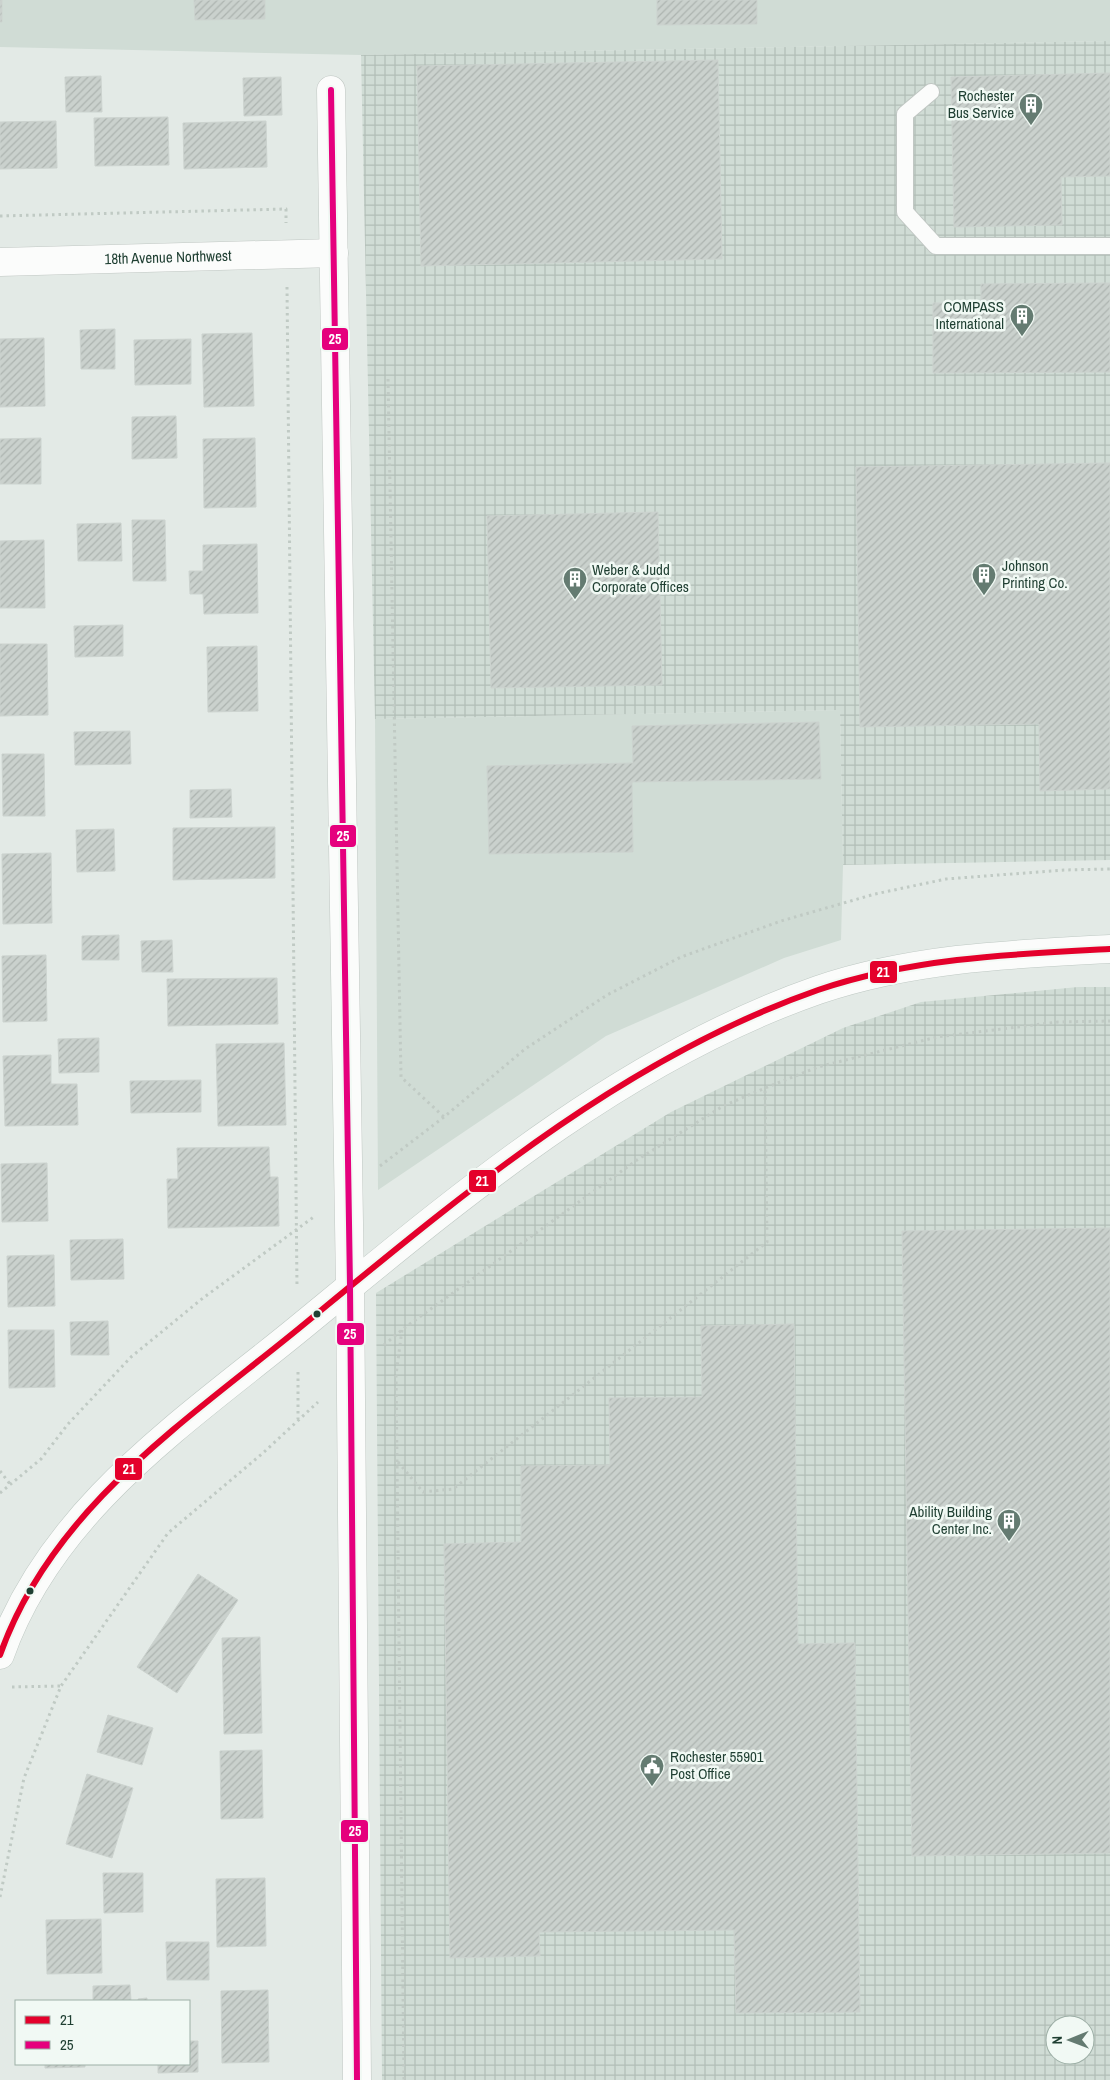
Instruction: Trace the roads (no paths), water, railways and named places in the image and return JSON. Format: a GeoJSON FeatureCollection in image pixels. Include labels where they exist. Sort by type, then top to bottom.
{"type":"FeatureCollection","features":[{"type":"Feature","properties":{"kind":"street"},"geometry":{"type":"LineString","coordinates":[[331,90],[350,1286],[357,2080]]}},
{"type":"Feature","properties":{"kind":"street","name":"18th Avenue Northwest"},"geometry":{"type":"LineString","coordinates":[[0,262],[334,253]]}},
{"type":"Feature","properties":{"kind":"street"},"geometry":{"type":"LineString","coordinates":[[2,1644],[32,1588],[55,1552],[87,1511],[112,1484],[196,1411],[486,1179],[626,1082],[732,1025],[817,991],[900,968],[988,957],[1110,949]]}},
{"type":"Feature","properties":{"kind":"lane"},"geometry":{"type":"LineString","coordinates":[[931,92],[905,114],[905,212],[936,246],[1110,246]]}},
{"type":"Feature","properties":{"kind":"place","name":"Rochester Bus Service"},"geometry":{"type":"Point","coordinates":[1031,126]}},
{"type":"Feature","properties":{"kind":"place","name":"COMPASS International"},"geometry":{"type":"Point","coordinates":[1022,337]}},
{"type":"Feature","properties":{"kind":"place","name":"Johnson Printing Co."},"geometry":{"type":"Point","coordinates":[984,596]}},
{"type":"Feature","properties":{"kind":"place","name":"Weber & Judd Corporate Offices"},"geometry":{"type":"Point","coordinates":[575,600]}},
{"type":"Feature","properties":{"kind":"place","name":"Ability Building Center Inc."},"geometry":{"type":"Point","coordinates":[1009,1542]}},
{"type":"Feature","properties":{"kind":"place","name":"Rochester 55901 Post Office"},"geometry":{"type":"Point","coordinates":[652,1787]}}]}
